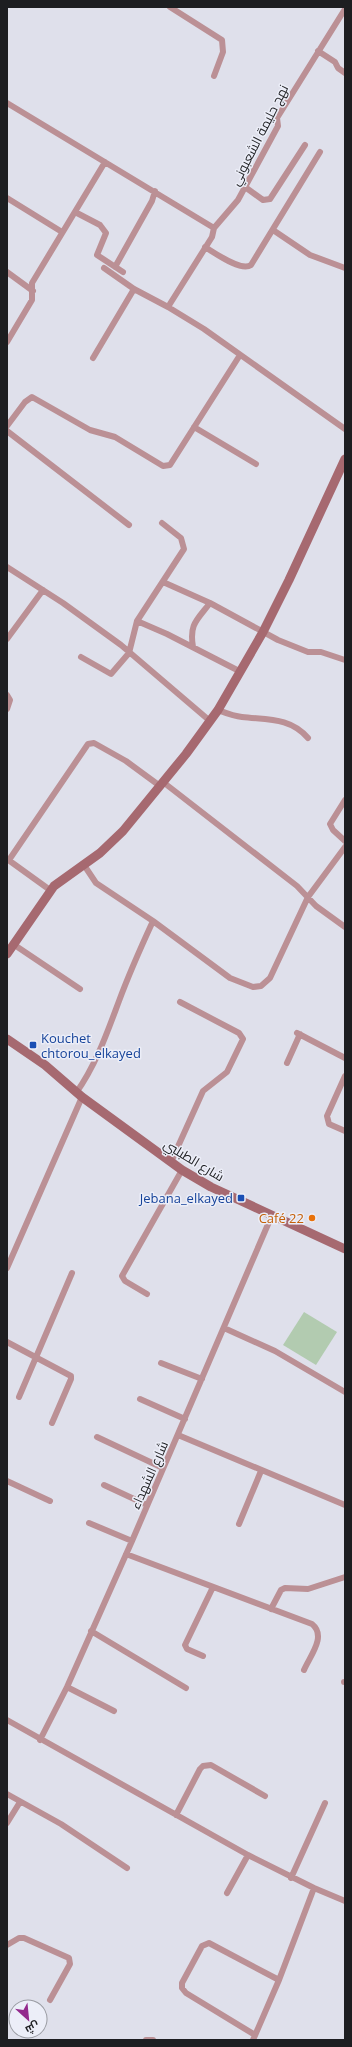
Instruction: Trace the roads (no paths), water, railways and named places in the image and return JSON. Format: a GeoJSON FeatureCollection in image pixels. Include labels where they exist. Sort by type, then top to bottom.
{"type":"FeatureCollection","features":[{"type":"Feature","properties":{"kind":"street"},"geometry":{"type":"LineString","coordinates":[[170,7],[222,40],[223,52],[214,76]]}},
{"type":"Feature","properties":{"kind":"street","name":"نهج حليمة الشعبوني"},"geometry":{"type":"LineString","coordinates":[[168,307],[212,237],[214,228],[238,200],[278,126],[277,118],[345,9]]}},
{"type":"Feature","properties":{"kind":"street"},"geometry":{"type":"LineString","coordinates":[[318,51],[335,62],[338,68],[345,73]]}},
{"type":"Feature","properties":{"kind":"street"},"geometry":{"type":"LineString","coordinates":[[7,103],[214,228]]}},
{"type":"Feature","properties":{"kind":"street"},"geometry":{"type":"LineString","coordinates":[[245,187],[263,200],[270,199],[305,145]]}},
{"type":"Feature","properties":{"kind":"street"},"geometry":{"type":"LineString","coordinates":[[205,247],[240,267],[248,267],[255,261],[320,152]]}},
{"type":"Feature","properties":{"kind":"street"},"geometry":{"type":"LineString","coordinates":[[7,342],[28,310],[32,300],[32,283],[105,162]]}},
{"type":"Feature","properties":{"kind":"street"},"geometry":{"type":"LineString","coordinates":[[116,267],[149,207],[155,191]]}},
{"type":"Feature","properties":{"kind":"street"},"geometry":{"type":"LineString","coordinates":[[7,198],[62,232]]}},
{"type":"Feature","properties":{"kind":"street"},"geometry":{"type":"LineString","coordinates":[[74,212],[100,225],[106,233],[97,255],[123,272]]}},
{"type":"Feature","properties":{"kind":"street"},"geometry":{"type":"LineString","coordinates":[[273,230],[310,254],[345,268]]}},
{"type":"Feature","properties":{"kind":"street"},"geometry":{"type":"LineString","coordinates":[[104,268],[134,289],[168,307],[240,355],[345,429]]}},
{"type":"Feature","properties":{"kind":"street"},"geometry":{"type":"LineString","coordinates":[[7,272],[33,291]]}},
{"type":"Feature","properties":{"kind":"street"},"geometry":{"type":"LineString","coordinates":[[94,358],[134,289]]}},
{"type":"Feature","properties":{"kind":"street"},"geometry":{"type":"LineString","coordinates":[[7,426],[25,402],[32,397],[90,430],[115,437],[155,462],[166,466],[170,465],[177,456],[216,390],[240,355]]}},
{"type":"Feature","properties":{"kind":"street"},"geometry":{"type":"LineString","coordinates":[[194,427],[256,464]]}},
{"type":"Feature","properties":{"kind":"street"},"geometry":{"type":"LineString","coordinates":[[7,431],[129,525]]}},
{"type":"Feature","properties":{"kind":"street"},"geometry":{"type":"LineString","coordinates":[[7,954],[50,890],[58,882],[100,854],[123,831],[162,784],[218,710],[264,632],[290,580],[345,459]]}},
{"type":"Feature","properties":{"kind":"street"},"geometry":{"type":"LineString","coordinates":[[81,657],[111,674],[129,653],[137,621],[184,549],[182,538],[162,523]]}},
{"type":"Feature","properties":{"kind":"street"},"geometry":{"type":"LineString","coordinates":[[7,567],[44,590],[121,645],[210,721]]}},
{"type":"Feature","properties":{"kind":"street"},"geometry":{"type":"LineString","coordinates":[[162,582],[308,652],[321,652],[345,660]]}},
{"type":"Feature","properties":{"kind":"street"},"geometry":{"type":"LineString","coordinates":[[7,639],[44,590]]}},
{"type":"Feature","properties":{"kind":"street"},"geometry":{"type":"LineString","coordinates":[[193,646],[191,632],[196,621],[210,604]]}},
{"type":"Feature","properties":{"kind":"street"},"geometry":{"type":"LineString","coordinates":[[137,621],[193,646],[241,672]]}},
{"type":"Feature","properties":{"kind":"street"},"geometry":{"type":"LineString","coordinates":[[7,695],[10,700],[7,709]]}},
{"type":"Feature","properties":{"kind":"street"},"geometry":{"type":"LineString","coordinates":[[218,710],[242,717],[286,722],[294,725],[308,738]]}},
{"type":"Feature","properties":{"kind":"street"},"geometry":{"type":"LineString","coordinates":[[50,890],[8,860],[88,744],[94,743],[162,784],[297,886],[316,906],[345,926]]}},
{"type":"Feature","properties":{"kind":"street"},"geometry":{"type":"LineString","coordinates":[[345,800],[330,824],[332,830],[345,841]]}},
{"type":"Feature","properties":{"kind":"street"},"geometry":{"type":"LineString","coordinates":[[84,865],[96,883],[153,921],[230,978],[253,987],[261,986],[270,978],[308,897],[345,847]]}},
{"type":"Feature","properties":{"kind":"street"},"geometry":{"type":"LineString","coordinates":[[7,1268],[79,1095],[105,1039],[135,960],[153,921]]}},
{"type":"Feature","properties":{"kind":"street"},"geometry":{"type":"LineString","coordinates":[[13,944],[80,989]]}},
{"type":"Feature","properties":{"kind":"street"},"geometry":{"type":"LineString","coordinates":[[171,1162],[203,1091],[227,1072],[243,1039],[239,1033],[180,1002]]}},
{"type":"Feature","properties":{"kind":"street"},"geometry":{"type":"LineString","coordinates":[[287,1063],[299,1034],[345,1058]]}},
{"type":"Feature","properties":{"kind":"street","name":"شارع الطبلبي"},"geometry":{"type":"LineString","coordinates":[[7,1039],[45,1065],[79,1095],[182,1170],[211,1187],[345,1249]]}},
{"type":"Feature","properties":{"kind":"street","name":"شارع الطبلبي"},"geometry":{"type":"LineString","coordinates":[[7,1046],[63,1082]]}},
{"type":"Feature","properties":{"kind":"street"},"geometry":{"type":"LineString","coordinates":[[345,1076],[327,1116],[329,1124],[345,1131]]}},
{"type":"Feature","properties":{"kind":"street"},"geometry":{"type":"LineString","coordinates":[[147,1294],[125,1281],[122,1276],[182,1170]]}},
{"type":"Feature","properties":{"kind":"street","name":"شارع الشهداء"},"geometry":{"type":"LineString","coordinates":[[40,1740],[67,1687],[148,1505],[272,1215]]}},
{"type":"Feature","properties":{"kind":"street"},"geometry":{"type":"LineString","coordinates":[[19,1398],[72,1273]]}},
{"type":"Feature","properties":{"kind":"street"},"geometry":{"type":"LineString","coordinates":[[224,1328],[275,1351],[345,1392]]}},
{"type":"Feature","properties":{"kind":"street"},"geometry":{"type":"LineString","coordinates":[[7,1342],[70,1374],[71,1377],[52,1423]]}},
{"type":"Feature","properties":{"kind":"street"},"geometry":{"type":"LineString","coordinates":[[162,1363],[202,1379]]}},
{"type":"Feature","properties":{"kind":"street"},"geometry":{"type":"LineString","coordinates":[[140,1400],[185,1419]]}},
{"type":"Feature","properties":{"kind":"street"},"geometry":{"type":"LineString","coordinates":[[178,1435],[345,1505]]}},
{"type":"Feature","properties":{"kind":"street"},"geometry":{"type":"LineString","coordinates":[[97,1437],[163,1468]]}},
{"type":"Feature","properties":{"kind":"street"},"geometry":{"type":"LineString","coordinates":[[239,1524],[261,1471]]}},
{"type":"Feature","properties":{"kind":"street"},"geometry":{"type":"LineString","coordinates":[[7,1481],[50,1501]]}},
{"type":"Feature","properties":{"kind":"street"},"geometry":{"type":"LineString","coordinates":[[104,1484],[148,1505]]}},
{"type":"Feature","properties":{"kind":"street"},"geometry":{"type":"LineString","coordinates":[[89,1523],[132,1541]]}},
{"type":"Feature","properties":{"kind":"street"},"geometry":{"type":"LineString","coordinates":[[126,1554],[271,1610],[312,1624],[317,1630],[319,1639],[304,1670]]}},
{"type":"Feature","properties":{"kind":"street"},"geometry":{"type":"LineString","coordinates":[[271,1610],[281,1590],[285,1588],[308,1589],[345,1577]]}},
{"type":"Feature","properties":{"kind":"street"},"geometry":{"type":"LineString","coordinates":[[203,1656],[187,1648],[185,1645],[213,1587]]}},
{"type":"Feature","properties":{"kind":"street"},"geometry":{"type":"LineString","coordinates":[[91,1631],[186,1688]]}},
{"type":"Feature","properties":{"kind":"street"},"geometry":{"type":"LineString","coordinates":[[67,1687],[114,1711]]}},
{"type":"Feature","properties":{"kind":"street"},"geometry":{"type":"LineString","coordinates":[[7,1720],[40,1740],[248,1855],[291,1878],[345,1901]]}},
{"type":"Feature","properties":{"kind":"street"},"geometry":{"type":"LineString","coordinates":[[176,1815],[200,1768],[206,1765],[211,1765],[265,1796]]}},
{"type":"Feature","properties":{"kind":"street"},"geometry":{"type":"LineString","coordinates":[[7,1794],[61,1824],[127,1868]]}},
{"type":"Feature","properties":{"kind":"street"},"geometry":{"type":"LineString","coordinates":[[7,1823],[20,1802]]}},
{"type":"Feature","properties":{"kind":"street"},"geometry":{"type":"LineString","coordinates":[[291,1878],[325,1803]]}},
{"type":"Feature","properties":{"kind":"street"},"geometry":{"type":"LineString","coordinates":[[227,1893],[248,1855]]}},
{"type":"Feature","properties":{"kind":"street"},"geometry":{"type":"LineString","coordinates":[[279,1980],[209,1943],[202,1946],[182,1983],[182,1988],[186,1993],[254,2037],[279,1980],[314,1888]]}},
{"type":"Feature","properties":{"kind":"street"},"geometry":{"type":"LineString","coordinates":[[7,1945],[19,1938],[24,1938],[70,1958],[70,1964],[50,2000]]}},
{"type":"Feature","properties":{"kind":"street"},"geometry":{"type":"LineString","coordinates":[[146,2040],[153,2040]]}},
{"type":"Feature","properties":{"kind":"place","name":"Kouchet chtorou_elkayed"},"geometry":{"type":"Point","coordinates":[33,1045]}},
{"type":"Feature","properties":{"kind":"place","name":"Jebana_elkayed"},"geometry":{"type":"Point","coordinates":[241,1198]}},
{"type":"Feature","properties":{"kind":"place","name":"Café 22"},"geometry":{"type":"Point","coordinates":[312,1218]}}]}
